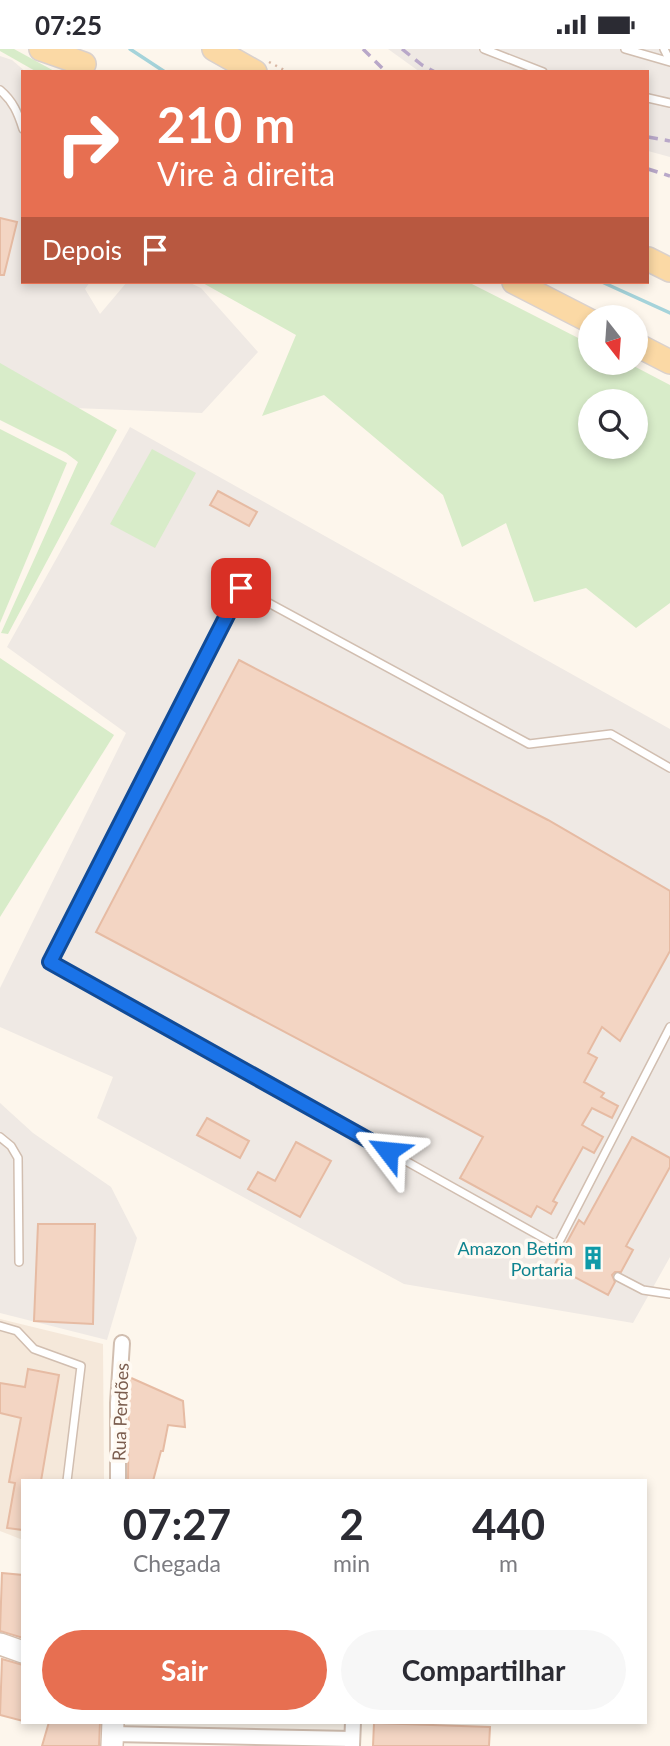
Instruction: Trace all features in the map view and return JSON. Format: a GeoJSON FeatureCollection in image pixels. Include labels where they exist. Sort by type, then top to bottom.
{"type":"FeatureCollection","features":[{"type":"Feature","properties":{"kind":"main road"},"geometry":{"type":"LineString","coordinates":[[41,49],[90,68]]}},
{"type":"Feature","properties":{"kind":"main road"},"geometry":{"type":"LineString","coordinates":[[59,49],[90,68]]}},
{"type":"Feature","properties":{"kind":"main road"},"geometry":{"type":"LineString","coordinates":[[214,49],[251,70]]}},
{"type":"Feature","properties":{"kind":"main road"},"geometry":{"type":"LineString","coordinates":[[649,260],[670,270]]}},
{"type":"Feature","properties":{"kind":"main road"},"geometry":{"type":"LineString","coordinates":[[518,284],[578,313]]}},
{"type":"Feature","properties":{"kind":"main road"},"geometry":{"type":"LineString","coordinates":[[536,284],[565,297],[578,308]]}},
{"type":"Feature","properties":{"kind":"main road"},"geometry":{"type":"LineString","coordinates":[[648,351],[670,362]]}},
{"type":"Feature","properties":{"kind":"street","name":"Rua Perdões"},"geometry":{"type":"LineString","coordinates":[[118,1479],[118,1403],[122,1343]]}},
{"type":"Feature","properties":{"kind":"street"},"geometry":{"type":"LineString","coordinates":[[0,1644],[21,1651]]}},
{"type":"Feature","properties":{"kind":"street"},"geometry":{"type":"LineString","coordinates":[[113,1734],[352,1743],[353,1724]]}},
{"type":"Feature","properties":{"kind":"lane"},"geometry":{"type":"LineString","coordinates":[[484,49],[538,70]]}},
{"type":"Feature","properties":{"kind":"lane"},"geometry":{"type":"LineString","coordinates":[[625,49],[670,62]]}},
{"type":"Feature","properties":{"kind":"lane"},"geometry":{"type":"LineString","coordinates":[[664,49],[670,62]]}},
{"type":"Feature","properties":{"kind":"lane"},"geometry":{"type":"LineString","coordinates":[[0,90],[9,98],[21,123]]}},
{"type":"Feature","properties":{"kind":"lane"},"geometry":{"type":"LineString","coordinates":[[649,98],[670,103]]}},
{"type":"Feature","properties":{"kind":"lane"},"geometry":{"type":"LineString","coordinates":[[670,768],[611,734],[529,744],[241,588],[50,962],[560,1247],[670,1027]]}},
{"type":"Feature","properties":{"kind":"lane"},"geometry":{"type":"LineString","coordinates":[[0,1137],[11,1146],[18,1158],[19,1262]]}},
{"type":"Feature","properties":{"kind":"lane"},"geometry":{"type":"LineString","coordinates":[[618,1277],[643,1290],[670,1294]]}},
{"type":"Feature","properties":{"kind":"lane"},"geometry":{"type":"LineString","coordinates":[[0,1326],[17,1331],[34,1349],[81,1366],[67,1479]]}},
{"type":"Feature","properties":{"kind":"shaded area"},"geometry":{"type":"Polygon","coordinates":[[[388,49],[670,49],[670,157],[649,151],[649,70],[417,70],[388,49]]]}},
{"type":"Feature","properties":{"kind":"shaded area"},"geometry":{"type":"Polygon","coordinates":[[[0,56],[12,60],[24,70],[21,70],[21,284],[89,284],[85,289],[100,314],[125,284],[192,284],[201,288],[258,352],[202,413],[48,407],[0,366],[0,56]]]}},
{"type":"Feature","properties":{"kind":"shaded area"},"geometry":{"type":"Polygon","coordinates":[[[130,427],[670,729],[670,1257],[633,1323],[404,1284],[97,1118],[113,1077],[0,1027],[0,988],[126,733],[7,647],[130,427]]]}},
{"type":"Feature","properties":{"kind":"shaded area"},"geometry":{"type":"Polygon","coordinates":[[[0,1103],[33,1133],[111,1187],[137,1238],[107,1340],[0,1313],[0,1103]]]}},
{"type":"Feature","properties":{"kind":"shaded area"},"geometry":{"type":"Polygon","coordinates":[[[0,1319],[103,1344],[104,1479],[21,1479],[21,1539],[0,1531],[0,1319]]]}},
{"type":"Feature","properties":{"kind":"green space"},"geometry":{"type":"Polygon","coordinates":[[[14,49],[52,70],[33,70],[0,51],[14,49]]]}},
{"type":"Feature","properties":{"kind":"green space"},"geometry":{"type":"Polygon","coordinates":[[[205,284],[472,284],[578,338],[578,375],[648,374],[670,385],[670,603],[636,628],[586,588],[534,602],[506,523],[462,547],[443,495],[324,395],[262,416],[296,335],[205,284]]]}},
{"type":"Feature","properties":{"kind":"green space"},"geometry":{"type":"Polygon","coordinates":[[[0,363],[117,430],[8,634],[1,633],[78,462],[66,453],[0,420],[0,363]]]}},
{"type":"Feature","properties":{"kind":"green space"},"geometry":{"type":"Polygon","coordinates":[[[0,429],[67,463],[0,623],[0,429]]]}},
{"type":"Feature","properties":{"kind":"green space"},"geometry":{"type":"Polygon","coordinates":[[[152,449],[196,473],[155,548],[110,524],[152,449]]]}},
{"type":"Feature","properties":{"kind":"green space"},"geometry":{"type":"Polygon","coordinates":[[[0,658],[114,735],[0,917],[0,658]]]}},
{"type":"Feature","properties":{"kind":"building"},"geometry":{"type":"Polygon","coordinates":[[[0,218],[17,222],[4,275],[0,275],[0,218]]]}},
{"type":"Feature","properties":{"kind":"building"},"geometry":{"type":"Polygon","coordinates":[[[218,491],[257,512],[249,526],[210,505],[218,491]]]}},
{"type":"Feature","properties":{"kind":"building"},"geometry":{"type":"Polygon","coordinates":[[[239,660],[548,820],[670,891],[670,951],[620,1041],[602,1027],[588,1053],[597,1058],[584,1082],[604,1093],[601,1097],[618,1106],[612,1118],[592,1108],[582,1125],[603,1137],[594,1153],[583,1147],[553,1201],[557,1203],[551,1214],[537,1206],[531,1217],[460,1178],[483,1137],[96,932],[239,660]]]}},
{"type":"Feature","properties":{"kind":"building"},"geometry":{"type":"Polygon","coordinates":[[[207,1118],[249,1141],[240,1158],[197,1135],[207,1118]]]}},
{"type":"Feature","properties":{"kind":"building"},"geometry":{"type":"Polygon","coordinates":[[[632,1137],[670,1158],[670,1167],[626,1246],[633,1250],[621,1272],[612,1275],[615,1282],[608,1295],[554,1266],[560,1254],[568,1253],[566,1244],[579,1220],[584,1224],[632,1137]]]}},
{"type":"Feature","properties":{"kind":"building"},"geometry":{"type":"Polygon","coordinates":[[[296,1142],[331,1161],[300,1217],[248,1189],[258,1172],[275,1181],[296,1142]]]}},
{"type":"Feature","properties":{"kind":"building"},"geometry":{"type":"Polygon","coordinates":[[[38,1224],[95,1224],[93,1324],[34,1321],[38,1224]]]}},
{"type":"Feature","properties":{"kind":"building"},"geometry":{"type":"Polygon","coordinates":[[[28,1369],[59,1375],[41,1479],[21,1479],[21,1530],[7,1528],[15,1483],[9,1482],[21,1418],[0,1413],[0,1383],[25,1387],[28,1369]]]}},
{"type":"Feature","properties":{"kind":"building"},"geometry":{"type":"Polygon","coordinates":[[[129,1377],[183,1401],[185,1427],[168,1425],[154,1479],[128,1479],[129,1377]]]}},
{"type":"Feature","properties":{"kind":"building"},"geometry":{"type":"Polygon","coordinates":[[[2,1573],[21,1575],[21,1637],[0,1631],[2,1573]]]}},
{"type":"Feature","properties":{"kind":"building"},"geometry":{"type":"Polygon","coordinates":[[[2,1659],[21,1664],[21,1720],[0,1715],[2,1659]]]}},
{"type":"Feature","properties":{"kind":"building"},"geometry":{"type":"Polygon","coordinates":[[[48,1724],[100,1724],[99,1746],[42,1746],[48,1724]]]}},
{"type":"Feature","properties":{"kind":"building"},"geometry":{"type":"Polygon","coordinates":[[[374,1724],[490,1727],[489,1746],[373,1746],[374,1724]]]}},
{"type":"Feature","properties":{"kind":"waterway"},"geometry":{"type":"LineString","coordinates":[[130,49],[162,70]]}},
{"type":"Feature","properties":{"kind":"waterway"},"geometry":{"type":"LineString","coordinates":[[606,284],[670,313]]}},
{"type":"Feature","properties":{"kind":"railway"},"geometry":{"type":"LineString","coordinates":[[363,49],[384,70]]}},
{"type":"Feature","properties":{"kind":"railway"},"geometry":{"type":"LineString","coordinates":[[402,49],[431,70]]}},
{"type":"Feature","properties":{"kind":"railway"},"geometry":{"type":"LineString","coordinates":[[649,137],[670,141]]}},
{"type":"Feature","properties":{"kind":"railway"},"geometry":{"type":"LineString","coordinates":[[649,169],[670,176]]}},
{"type":"Feature","properties":{"kind":"place","name":"Amazon Betim Portaria"},"geometry":{"type":"Point","coordinates":[593,1258]}},
{"type":"Feature","properties":{"kind":"route"},"geometry":{"type":"LineString","coordinates":[[241,588],[50,962],[388,1151]]}}]}
